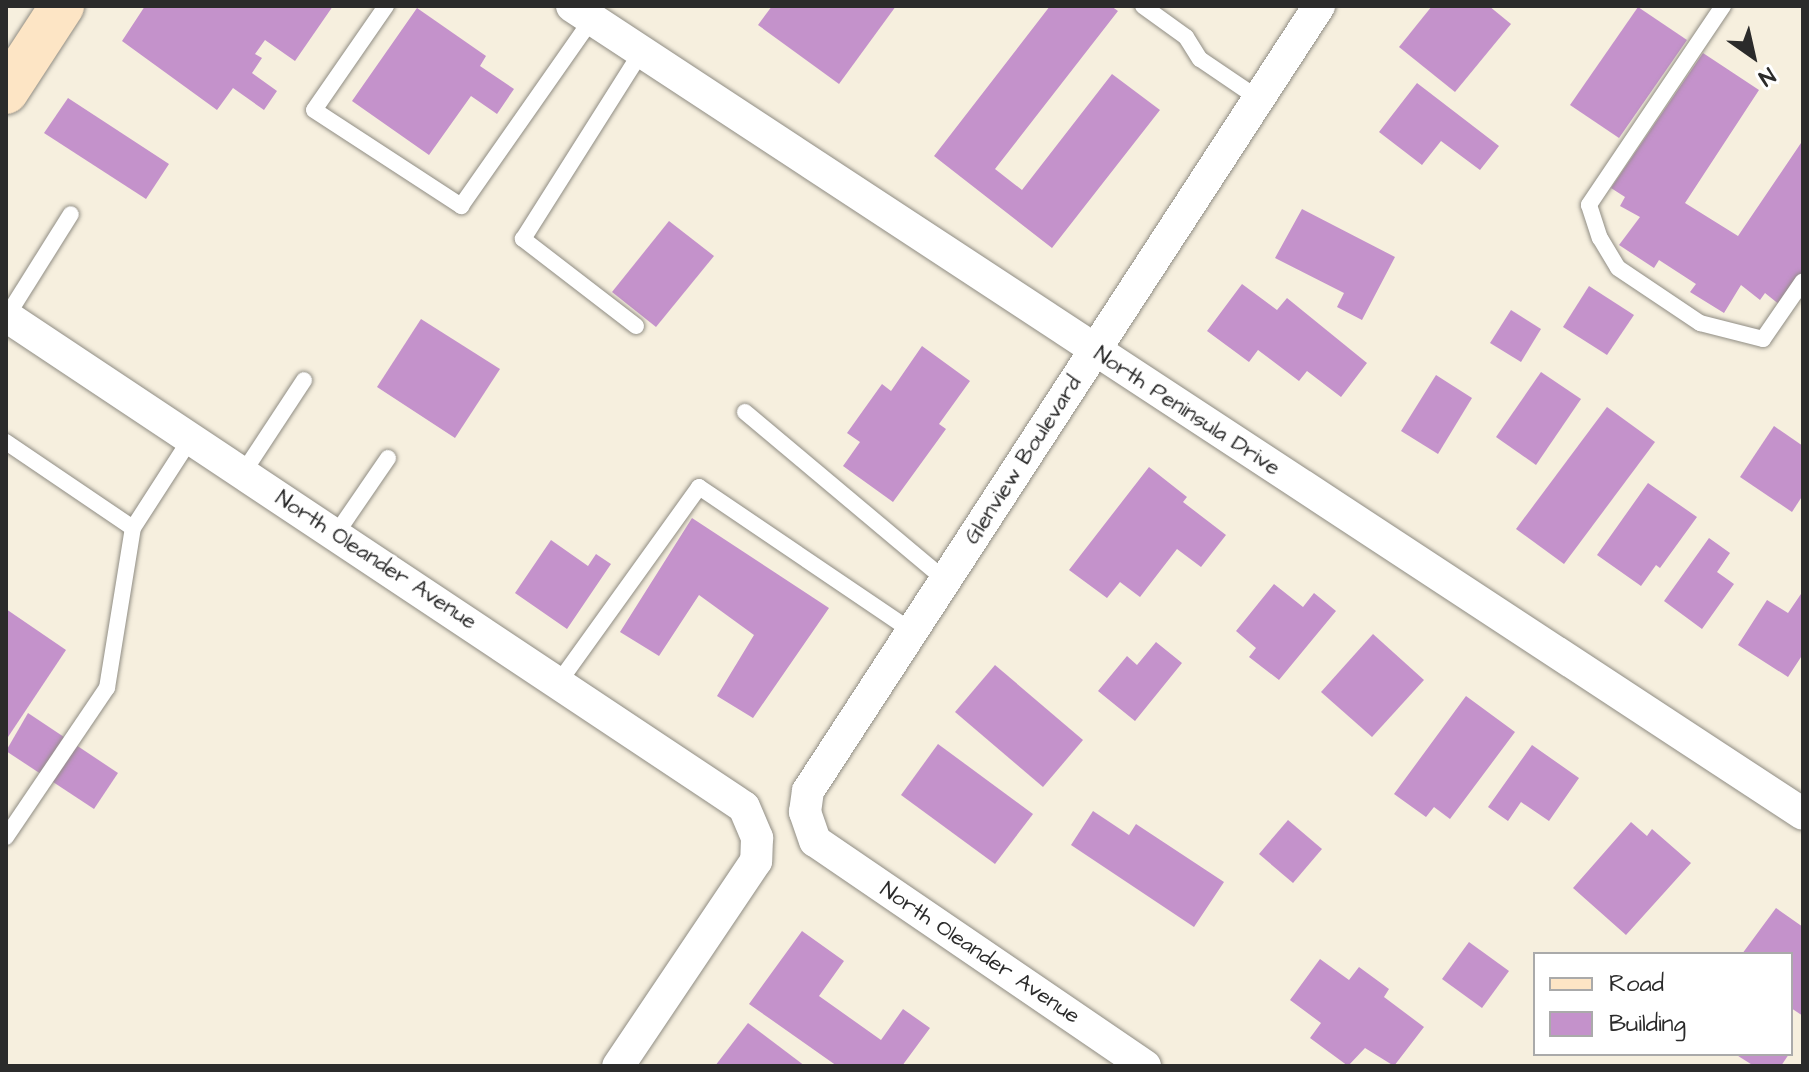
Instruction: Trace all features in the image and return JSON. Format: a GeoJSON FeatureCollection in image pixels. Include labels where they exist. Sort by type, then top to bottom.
{"type":"FeatureCollection","features":[{"type":"Feature","properties":{"kind":"main road"},"geometry":{"type":"LineString","coordinates":[[6,92],[62,6]]}},
{"type":"Feature","properties":{"kind":"street","name":"Glenview Boulevard"},"geometry":{"type":"LineString","coordinates":[[815,841],[805,812],[808,791],[1319,6]]}},
{"type":"Feature","properties":{"kind":"street","name":"North Peninsula Drive"},"geometry":{"type":"LineString","coordinates":[[582,13],[1803,814]]}},
{"type":"Feature","properties":{"kind":"street","name":"North Oleander Avenue"},"geometry":{"type":"LineString","coordinates":[[7,316],[744,807],[757,838],[756,861],[618,1066]]}},
{"type":"Feature","properties":{"kind":"street","name":"North Oleander Avenue"},"geometry":{"type":"LineString","coordinates":[[815,841],[1145,1066]]}},
{"type":"Feature","properties":{"kind":"lane"},"geometry":{"type":"LineString","coordinates":[[386,6],[314,110],[461,206],[582,13]]}},
{"type":"Feature","properties":{"kind":"lane"},"geometry":{"type":"LineString","coordinates":[[1143,6],[1186,37],[1200,59],[1259,99]]}},
{"type":"Feature","properties":{"kind":"lane"},"geometry":{"type":"LineString","coordinates":[[1723,6],[1589,205],[1600,238],[1618,268],[1700,323],[1763,339],[1803,281]]}},
{"type":"Feature","properties":{"kind":"lane"},"geometry":{"type":"LineString","coordinates":[[636,326],[523,239],[641,52]]}},
{"type":"Feature","properties":{"kind":"lane"},"geometry":{"type":"LineString","coordinates":[[7,316],[71,214]]}},
{"type":"Feature","properties":{"kind":"lane"},"geometry":{"type":"LineString","coordinates":[[243,473],[304,380]]}},
{"type":"Feature","properties":{"kind":"lane"},"geometry":{"type":"LineString","coordinates":[[745,412],[945,580]]}},
{"type":"Feature","properties":{"kind":"lane"},"geometry":{"type":"LineString","coordinates":[[6,837],[107,688],[133,528],[191,438]]}},
{"type":"Feature","properties":{"kind":"lane"},"geometry":{"type":"LineString","coordinates":[[6,442],[133,528]]}},
{"type":"Feature","properties":{"kind":"lane"},"geometry":{"type":"LineString","coordinates":[[336,534],[388,458]]}},
{"type":"Feature","properties":{"kind":"lane"},"geometry":{"type":"LineString","coordinates":[[559,682],[699,487],[912,631]]}},
{"type":"Feature","properties":{"kind":"building"},"geometry":{"type":"Polygon","coordinates":[[[145,6],[333,6],[295,61],[265,40],[255,54],[262,58],[252,73],[277,91],[264,110],[233,88],[217,110],[122,41],[145,6]]]}},
{"type":"Feature","properties":{"kind":"building"},"geometry":{"type":"Polygon","coordinates":[[[772,6],[896,6],[839,84],[758,25],[772,6]]]}},
{"type":"Feature","properties":{"kind":"building"},"geometry":{"type":"Polygon","coordinates":[[[1050,6],[1111,6],[1118,11],[995,169],[1022,190],[1112,74],[1160,110],[1052,248],[934,156],[1050,6]]]}},
{"type":"Feature","properties":{"kind":"building"},"geometry":{"type":"Polygon","coordinates":[[[1432,6],[1489,6],[1511,24],[1455,92],[1399,47],[1432,6]]]}},
{"type":"Feature","properties":{"kind":"building"},"geometry":{"type":"Polygon","coordinates":[[[1638,7],[1687,40],[1619,138],[1570,105],[1638,7]]]}},
{"type":"Feature","properties":{"kind":"building"},"geometry":{"type":"Polygon","coordinates":[[[417,8],[486,56],[480,66],[514,89],[497,114],[471,96],[429,155],[352,101],[417,8]]]}},
{"type":"Feature","properties":{"kind":"building"},"geometry":{"type":"Polygon","coordinates":[[[1703,53],[1759,90],[1685,203],[1738,236],[1803,140],[1803,271],[1780,305],[1765,293],[1760,300],[1741,285],[1724,313],[1690,292],[1696,284],[1659,260],[1654,268],[1619,245],[1640,217],[1620,206],[1625,197],[1611,188],[1703,53]]]}},
{"type":"Feature","properties":{"kind":"building"},"geometry":{"type":"Polygon","coordinates":[[[1417,83],[1499,146],[1480,170],[1441,141],[1422,165],[1379,132],[1417,83]]]}},
{"type":"Feature","properties":{"kind":"building"},"geometry":{"type":"Polygon","coordinates":[[[68,98],[169,164],[146,199],[44,133],[68,98]]]}},
{"type":"Feature","properties":{"kind":"building"},"geometry":{"type":"Polygon","coordinates":[[[1302,209],[1395,257],[1362,320],[1337,307],[1344,293],[1275,258],[1302,209]]]}},
{"type":"Feature","properties":{"kind":"building"},"geometry":{"type":"Polygon","coordinates":[[[669,221],[714,256],[656,327],[612,292],[669,221]]]}},
{"type":"Feature","properties":{"kind":"building"},"geometry":{"type":"Polygon","coordinates":[[[1242,284],[1277,310],[1287,298],[1367,363],[1341,397],[1307,371],[1299,381],[1258,350],[1249,362],[1207,331],[1242,284]]]}},
{"type":"Feature","properties":{"kind":"building"},"geometry":{"type":"Polygon","coordinates":[[[1589,286],[1634,315],[1607,355],[1563,327],[1589,286]]]}},
{"type":"Feature","properties":{"kind":"building"},"geometry":{"type":"Polygon","coordinates":[[[1511,310],[1541,329],[1521,362],[1490,343],[1511,310]]]}},
{"type":"Feature","properties":{"kind":"building"},"geometry":{"type":"Polygon","coordinates":[[[421,319],[500,369],[455,438],[377,387],[421,319]]]}},
{"type":"Feature","properties":{"kind":"building"},"geometry":{"type":"Polygon","coordinates":[[[922,346],[970,381],[939,424],[946,429],[893,502],[843,466],[860,442],[847,433],[882,384],[891,391],[922,346]]]}},
{"type":"Feature","properties":{"kind":"building"},"geometry":{"type":"Polygon","coordinates":[[[1541,372],[1581,399],[1536,465],[1496,437],[1541,372]]]}},
{"type":"Feature","properties":{"kind":"building"},"geometry":{"type":"Polygon","coordinates":[[[1436,375],[1472,398],[1438,454],[1401,431],[1436,375]]]}},
{"type":"Feature","properties":{"kind":"building"},"geometry":{"type":"Polygon","coordinates":[[[1607,407],[1655,442],[1564,564],[1516,529],[1607,407]]]}},
{"type":"Feature","properties":{"kind":"building"},"geometry":{"type":"Polygon","coordinates":[[[1774,426],[1803,446],[1803,495],[1792,512],[1740,477],[1774,426]]]}},
{"type":"Feature","properties":{"kind":"building"},"geometry":{"type":"Polygon","coordinates":[[[1149,467],[1187,497],[1183,502],[1226,535],[1201,567],[1177,549],[1140,597],[1120,582],[1107,598],[1069,570],[1149,467]]]}},
{"type":"Feature","properties":{"kind":"building"},"geometry":{"type":"Polygon","coordinates":[[[1648,483],[1697,517],[1660,568],[1656,565],[1641,586],[1597,555],[1648,483]]]}},
{"type":"Feature","properties":{"kind":"building"},"geometry":{"type":"Polygon","coordinates":[[[692,518],[829,608],[753,718],[717,696],[754,635],[699,595],[659,656],[620,632],[692,518]]]}},
{"type":"Feature","properties":{"kind":"building"},"geometry":{"type":"Polygon","coordinates":[[[1709,538],[1730,553],[1717,572],[1734,584],[1702,629],[1664,601],[1709,538]]]}},
{"type":"Feature","properties":{"kind":"building"},"geometry":{"type":"Polygon","coordinates":[[[551,540],[588,566],[596,554],[611,564],[567,629],[515,593],[551,540]]]}},
{"type":"Feature","properties":{"kind":"building"},"geometry":{"type":"Polygon","coordinates":[[[1274,584],[1303,607],[1314,593],[1336,611],[1279,680],[1249,657],[1256,648],[1236,631],[1274,584]]]}},
{"type":"Feature","properties":{"kind":"building"},"geometry":{"type":"Polygon","coordinates":[[[1803,591],[1803,654],[1788,677],[1738,645],[1767,600],[1788,613],[1803,591]]]}},
{"type":"Feature","properties":{"kind":"building"},"geometry":{"type":"Polygon","coordinates":[[[6,609],[66,650],[6,740],[6,609]]]}},
{"type":"Feature","properties":{"kind":"building"},"geometry":{"type":"Polygon","coordinates":[[[1373,634],[1424,680],[1372,737],[1321,692],[1373,634]]]}},
{"type":"Feature","properties":{"kind":"building"},"geometry":{"type":"Polygon","coordinates":[[[1156,642],[1182,663],[1135,721],[1098,691],[1127,656],[1137,665],[1156,642]]]}},
{"type":"Feature","properties":{"kind":"building"},"geometry":{"type":"Polygon","coordinates":[[[995,665],[1083,740],[1043,787],[955,712],[995,665]]]}},
{"type":"Feature","properties":{"kind":"building"},"geometry":{"type":"Polygon","coordinates":[[[1466,696],[1515,732],[1450,819],[1434,807],[1426,817],[1394,794],[1466,696]]]}},
{"type":"Feature","properties":{"kind":"building"},"geometry":{"type":"Polygon","coordinates":[[[28,713],[118,773],[94,809],[6,751],[28,713]]]}},
{"type":"Feature","properties":{"kind":"building"},"geometry":{"type":"Polygon","coordinates":[[[938,744],[1033,814],[995,864],[901,795],[938,744]]]}},
{"type":"Feature","properties":{"kind":"building"},"geometry":{"type":"Polygon","coordinates":[[[1532,745],[1579,778],[1549,821],[1521,802],[1508,821],[1488,807],[1532,745]]]}},
{"type":"Feature","properties":{"kind":"building"},"geometry":{"type":"Polygon","coordinates":[[[1093,811],[1129,835],[1136,824],[1224,882],[1194,927],[1071,845],[1093,811]]]}},
{"type":"Feature","properties":{"kind":"building"},"geometry":{"type":"Polygon","coordinates":[[[1288,820],[1322,849],[1293,883],[1259,854],[1288,820]]]}},
{"type":"Feature","properties":{"kind":"building"},"geometry":{"type":"Polygon","coordinates":[[[1631,822],[1647,836],[1652,829],[1691,863],[1626,935],[1573,888],[1631,822]]]}},
{"type":"Feature","properties":{"kind":"building"},"geometry":{"type":"Polygon","coordinates":[[[1776,908],[1803,927],[1803,1016],[1793,1009],[1793,952],[1743,952],[1776,908]]]}},
{"type":"Feature","properties":{"kind":"building"},"geometry":{"type":"Polygon","coordinates":[[[802,931],[844,961],[819,996],[881,1040],[903,1009],[930,1028],[902,1066],[837,1066],[749,1004],[802,931]]]}},
{"type":"Feature","properties":{"kind":"building"},"geometry":{"type":"Polygon","coordinates":[[[1469,942],[1509,971],[1482,1008],[1442,979],[1469,942]]]}},
{"type":"Feature","properties":{"kind":"building"},"geometry":{"type":"Polygon","coordinates":[[[1320,959],[1349,980],[1359,967],[1389,989],[1384,997],[1424,1027],[1394,1066],[1365,1048],[1348,1066],[1310,1038],[1321,1023],[1290,1000],[1320,959]]]}},
{"type":"Feature","properties":{"kind":"building"},"geometry":{"type":"Polygon","coordinates":[[[748,1023],[805,1066],[715,1066],[748,1023]]]}},
{"type":"Feature","properties":{"kind":"building"},"geometry":{"type":"Polygon","coordinates":[[[1738,1056],[1788,1056],[1781,1066],[1754,1066],[1738,1056]]]}}]}
